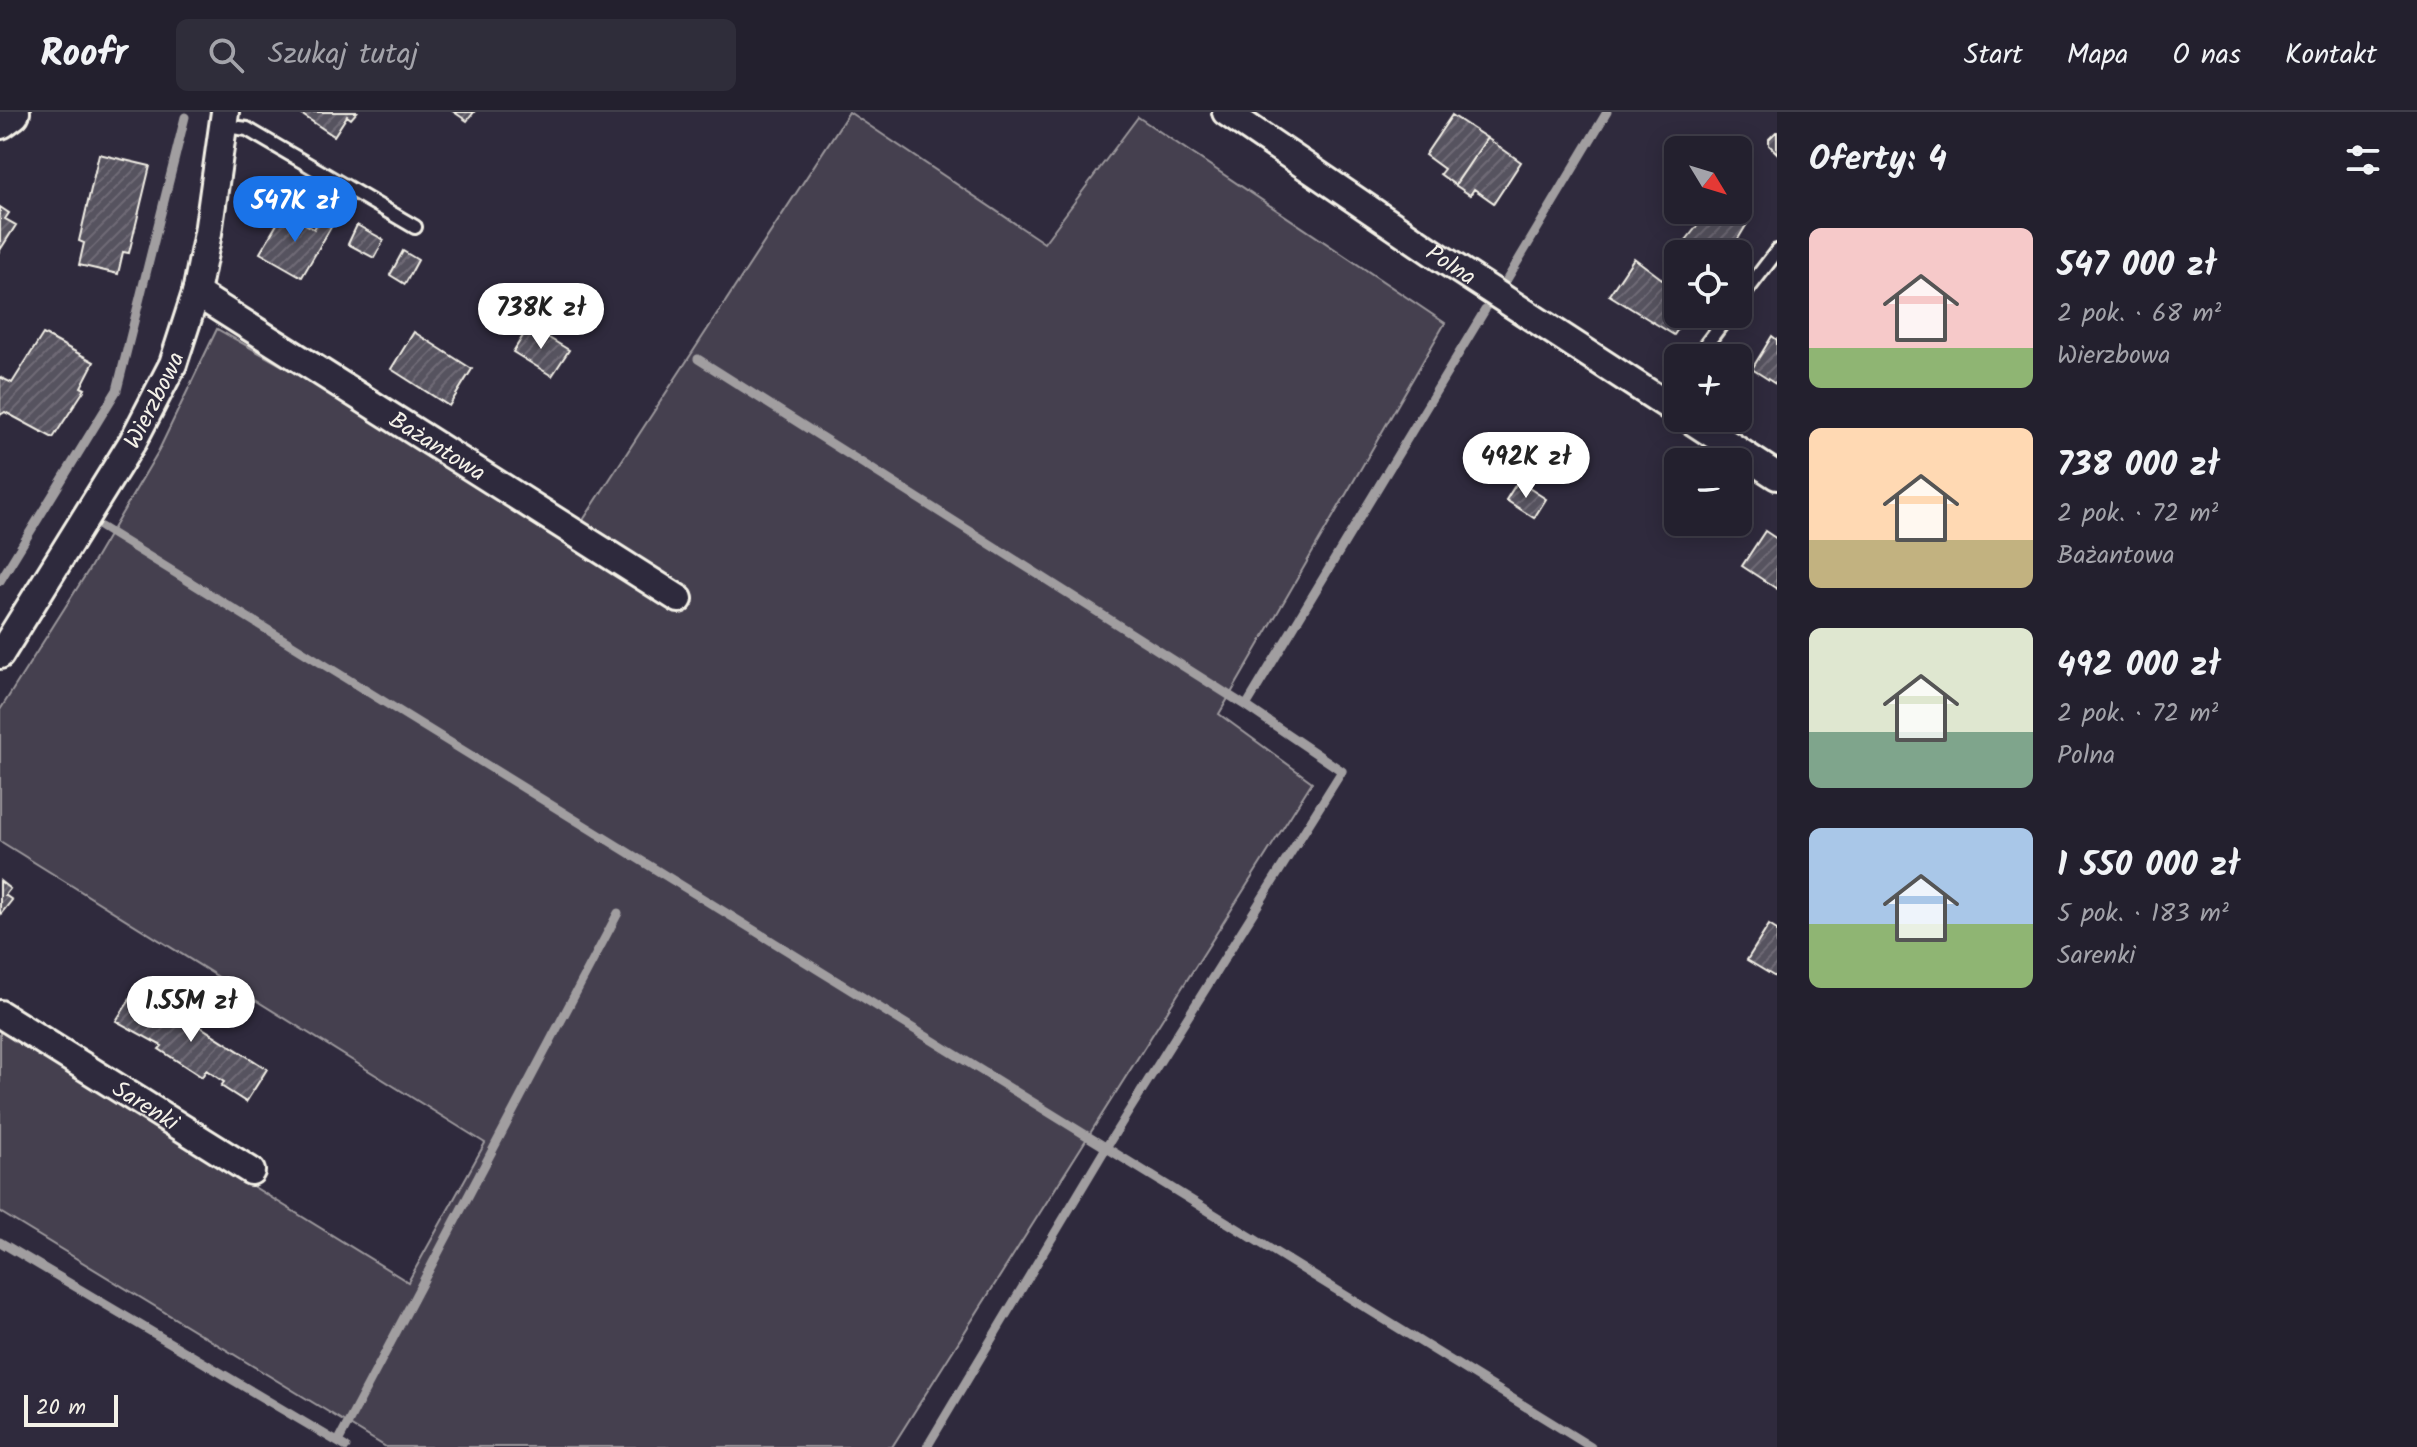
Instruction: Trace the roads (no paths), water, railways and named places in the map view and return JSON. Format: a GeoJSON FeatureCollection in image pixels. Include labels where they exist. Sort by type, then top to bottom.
{"type":"FeatureCollection","features":[{"type":"Feature","properties":{"kind":"main road"},"geometry":{"type":"LineString","coordinates":[[0,120],[11,112]]}},
{"type":"Feature","properties":{"kind":"street","name":"Polna"},"geometry":{"type":"LineString","coordinates":[[1226,112],[1664,392]]}},
{"type":"Feature","properties":{"kind":"street","name":"Wierzbowa"},"geometry":{"type":"LineString","coordinates":[[0,655],[133,441],[173,364],[196,293],[225,119]]}},
{"type":"Feature","properties":{"kind":"street","name":"Bażantowa"},"geometry":{"type":"LineString","coordinates":[[196,293],[679,599]]}},
{"type":"Feature","properties":{"kind":"street"},"geometry":{"type":"LineString","coordinates":[[1709,432],[1777,476]]}},
{"type":"Feature","properties":{"kind":"street","name":"Sarenki"},"geometry":{"type":"LineString","coordinates":[[0,1014],[251,1171]]}},
{"type":"Feature","properties":{"kind":"lane"},"geometry":{"type":"LineString","coordinates":[[225,119],[415,227]]}},
{"type":"Feature","properties":{"kind":"lane"},"geometry":{"type":"LineString","coordinates":[[1752,284],[1777,251]]}},
{"type":"Feature","properties":{"kind":"waterway"},"geometry":{"type":"LineString","coordinates":[[1506,281],[1607,112]]}},
{"type":"Feature","properties":{"kind":"waterway"},"geometry":{"type":"LineString","coordinates":[[0,581],[117,390],[185,117]]}},
{"type":"Feature","properties":{"kind":"waterway"},"geometry":{"type":"LineString","coordinates":[[927,1447],[1107,1146],[1342,771],[1246,706],[1485,310]]}},
{"type":"Feature","properties":{"kind":"waterway"},"geometry":{"type":"LineString","coordinates":[[698,359],[1246,706]]}},
{"type":"Feature","properties":{"kind":"waterway"},"geometry":{"type":"LineString","coordinates":[[101,527],[1591,1447]]}},
{"type":"Feature","properties":{"kind":"waterway"},"geometry":{"type":"LineString","coordinates":[[338,1442],[618,913]]}},
{"type":"Feature","properties":{"kind":"waterway"},"geometry":{"type":"LineString","coordinates":[[0,1242],[346,1447]]}}]}
